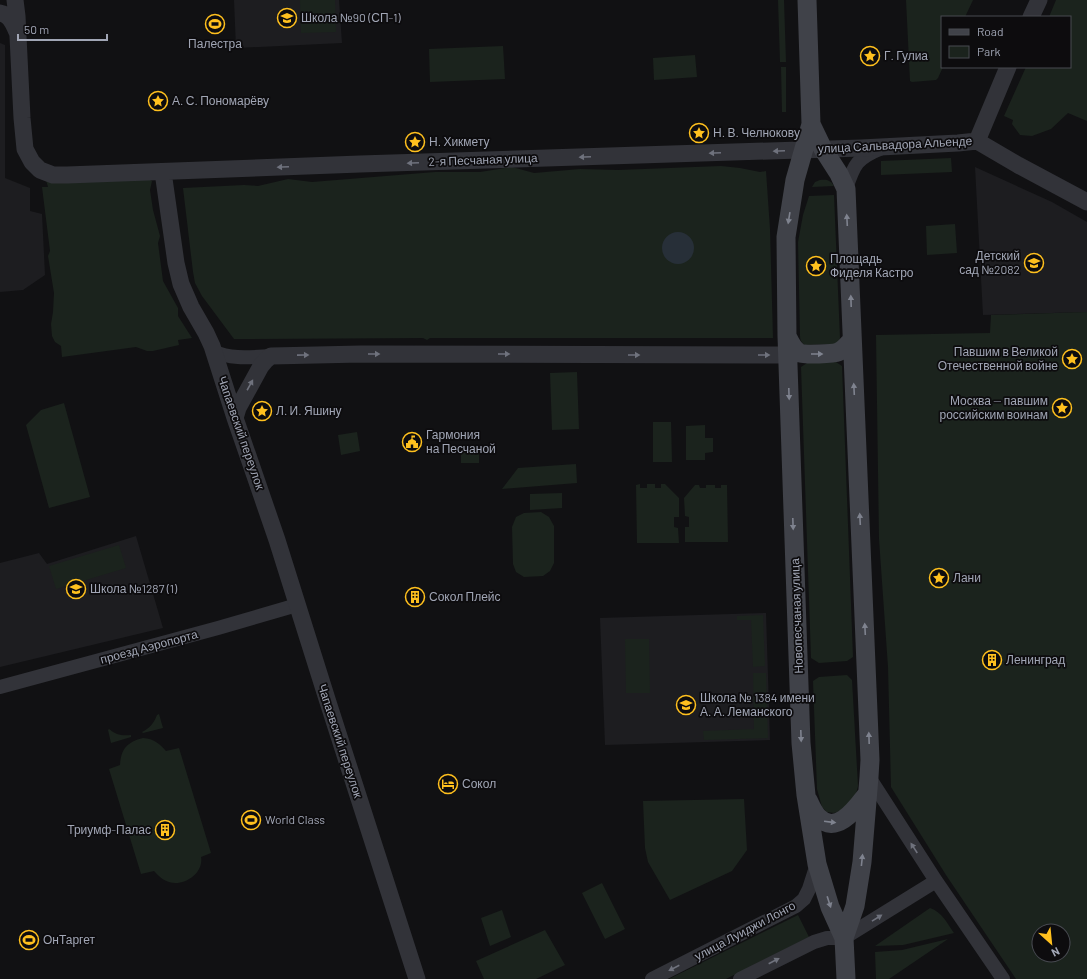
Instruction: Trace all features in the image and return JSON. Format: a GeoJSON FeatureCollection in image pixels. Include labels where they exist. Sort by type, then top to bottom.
{"type":"FeatureCollection","features":[{"type":"Feature","properties":{"kind":"main road"},"geometry":{"type":"LineString","coordinates":[[807,0],[811,124],[795,180],[786,237],[787,336],[792,346],[800,353],[837,353],[846,347],[852,340],[846,189],[839,174],[823,149],[811,124]]}},
{"type":"Feature","properties":{"kind":"main road","name":"Новопесчаная улица"},"geometry":{"type":"LineString","coordinates":[[787,336],[801,743],[806,795],[817,864],[830,907],[844,938],[846,979]]}},
{"type":"Feature","properties":{"kind":"main road","name":"Новопесчаная улица"},"geometry":{"type":"LineString","coordinates":[[844,938],[855,906],[862,862],[870,760],[852,340]]}},
{"type":"Feature","properties":{"kind":"main road"},"geometry":{"type":"LineString","coordinates":[[806,795],[818,817],[824,821],[834,823],[843,820],[850,814],[868,786]]}},
{"type":"Feature","properties":{"kind":"street"},"geometry":{"type":"LineString","coordinates":[[15,0],[25,149],[32,162],[40,170],[53,175],[162,172]]}},
{"type":"Feature","properties":{"kind":"street"},"geometry":{"type":"LineString","coordinates":[[1031,16],[1039,0]]}},
{"type":"Feature","properties":{"kind":"street"},"geometry":{"type":"LineString","coordinates":[[0,13],[7,15],[12,21],[18,34]]}},
{"type":"Feature","properties":{"kind":"street","name":"улица Сальвадора Альенде"},"geometry":{"type":"LineString","coordinates":[[804,150],[977,141],[1008,68]]}},
{"type":"Feature","properties":{"kind":"street"},"geometry":{"type":"LineString","coordinates":[[977,141],[1087,202]]}},
{"type":"Feature","properties":{"kind":"street"},"geometry":{"type":"LineString","coordinates":[[846,189],[851,172],[861,158],[882,147]]}},
{"type":"Feature","properties":{"kind":"street","name":"2-я Песчаная улица"},"geometry":{"type":"LineString","coordinates":[[162,172],[360,164],[804,150]]}},
{"type":"Feature","properties":{"kind":"street","name":"Чапаевский переулок"},"geometry":{"type":"LineString","coordinates":[[162,172],[176,263],[181,284],[214,351],[235,418],[277,540],[417,979]]}},
{"type":"Feature","properties":{"kind":"street"},"geometry":{"type":"LineString","coordinates":[[214,351],[222,355],[236,357],[361,354],[788,355]]}},
{"type":"Feature","properties":{"kind":"street"},"geometry":{"type":"LineString","coordinates":[[235,418],[238,408],[261,366],[271,356]]}},
{"type":"Feature","properties":{"kind":"street","name":"проезд Аэропорта"},"geometry":{"type":"LineString","coordinates":[[0,687],[297,605]]}},
{"type":"Feature","properties":{"kind":"street"},"geometry":{"type":"LineString","coordinates":[[868,786],[936,881],[1003,979]]}},
{"type":"Feature","properties":{"kind":"street","name":"улица Луиджи Лонго"},"geometry":{"type":"LineString","coordinates":[[652,979],[796,906],[804,898],[809,889],[817,864]]}},
{"type":"Feature","properties":{"kind":"street"},"geometry":{"type":"LineString","coordinates":[[740,979],[814,942],[827,938],[844,938],[936,881]]}},
{"type":"Feature","properties":{"kind":"shaded area","name":"Школа №90 (СП-1)"},"geometry":{"type":"Polygon","coordinates":[[[234,0],[339,0],[342,43],[236,48],[234,0]]]}},
{"type":"Feature","properties":{"kind":"shaded area"},"geometry":{"type":"Polygon","coordinates":[[[0,43],[5,45],[5,178],[30,188],[30,211],[42,214],[45,275],[23,290],[0,292],[0,43]]]}},
{"type":"Feature","properties":{"kind":"shaded area","name":"Детский сад №2082"},"geometry":{"type":"Polygon","coordinates":[[[975,167],[1052,202],[1087,222],[1087,312],[983,315],[975,167]]]}},
{"type":"Feature","properties":{"kind":"shaded area"},"geometry":{"type":"Polygon","coordinates":[[[678,232],[687,235],[691,239],[694,248],[691,257],[687,261],[678,264],[669,261],[665,257],[662,248],[665,239],[669,235],[678,232]]]}},
{"type":"Feature","properties":{"kind":"shaded area","name":"Школа №1287 (1)"},"geometry":{"type":"Polygon","coordinates":[[[136,536],[163,628],[0,667],[0,563],[39,553],[47,564],[136,536]]]}},
{"type":"Feature","properties":{"kind":"shaded area","name":"Школа № 1384 имени А. А. Леманского"},"geometry":{"type":"Polygon","coordinates":[[[766,613],[770,740],[605,745],[600,618],[766,613]]]}},
{"type":"Feature","properties":{"kind":"green space"},"geometry":{"type":"Polygon","coordinates":[[[300,0],[335,0],[336,32],[301,33],[300,0]]]}},
{"type":"Feature","properties":{"kind":"green space"},"geometry":{"type":"Polygon","coordinates":[[[778,0],[784,0],[786,62],[780,62],[778,0]]]}},
{"type":"Feature","properties":{"kind":"green space"},"geometry":{"type":"Polygon","coordinates":[[[906,0],[973,0],[965,16],[941,16],[941,68],[943,68],[938,78],[936,80],[910,81],[906,0]]]}},
{"type":"Feature","properties":{"kind":"green space"},"geometry":{"type":"Polygon","coordinates":[[[1056,0],[1087,0],[1087,121],[1068,113],[1051,129],[1032,136],[1020,135],[1012,124],[1013,120],[1004,116],[1026,68],[1071,68],[1071,16],[1049,16],[1056,0]]]}},
{"type":"Feature","properties":{"kind":"green space"},"geometry":{"type":"Polygon","coordinates":[[[503,46],[505,79],[430,82],[429,49],[503,46]]]}},
{"type":"Feature","properties":{"kind":"green space"},"geometry":{"type":"Polygon","coordinates":[[[695,55],[697,77],[654,80],[653,58],[695,55]]]}},
{"type":"Feature","properties":{"kind":"green space"},"geometry":{"type":"Polygon","coordinates":[[[781,67],[786,67],[786,112],[782,112],[781,67]]]}},
{"type":"Feature","properties":{"kind":"green space"},"geometry":{"type":"Polygon","coordinates":[[[951,158],[952,172],[881,175],[881,161],[951,158]]]}},
{"type":"Feature","properties":{"kind":"green space"},"geometry":{"type":"Polygon","coordinates":[[[721,166],[760,172],[766,171],[770,229],[773,338],[430,338],[427,340],[423,338],[234,339],[202,296],[195,283],[183,188],[244,185],[258,186],[288,179],[312,182],[435,172],[480,172],[512,167],[534,173],[580,169],[618,170],[721,166]]]}},
{"type":"Feature","properties":{"kind":"green space"},"geometry":{"type":"Polygon","coordinates":[[[142,176],[152,181],[150,190],[153,210],[160,236],[158,243],[163,281],[178,308],[178,316],[192,338],[178,340],[179,345],[153,351],[147,351],[136,347],[62,357],[61,346],[55,342],[52,336],[51,324],[54,293],[48,256],[50,251],[42,187],[48,187],[46,180],[142,176]]]}},
{"type":"Feature","properties":{"kind":"green space"},"geometry":{"type":"Polygon","coordinates":[[[820,180],[828,180],[834,186],[812,187],[815,182],[820,180]]]}},
{"type":"Feature","properties":{"kind":"green space"},"geometry":{"type":"Polygon","coordinates":[[[834,195],[840,338],[839,342],[836,344],[805,345],[801,341],[800,337],[798,242],[803,215],[809,196],[834,195]]]}},
{"type":"Feature","properties":{"kind":"green space"},"geometry":{"type":"Polygon","coordinates":[[[955,224],[957,253],[927,255],[926,226],[955,224]]]}},
{"type":"Feature","properties":{"kind":"green space"},"geometry":{"type":"Polygon","coordinates":[[[1087,312],[1087,979],[1016,979],[946,875],[891,787],[888,667],[879,539],[876,335],[990,333],[991,315],[1087,312]]]}},
{"type":"Feature","properties":{"kind":"green space"},"geometry":{"type":"Polygon","coordinates":[[[836,362],[842,366],[853,657],[847,661],[819,663],[811,658],[801,367],[807,363],[836,362]]]}},
{"type":"Feature","properties":{"kind":"green space"},"geometry":{"type":"Polygon","coordinates":[[[577,372],[579,429],[552,430],[550,373],[577,372]]]}},
{"type":"Feature","properties":{"kind":"green space"},"geometry":{"type":"Polygon","coordinates":[[[64,403],[90,497],[49,508],[26,425],[41,410],[64,403]]]}},
{"type":"Feature","properties":{"kind":"green space"},"geometry":{"type":"Polygon","coordinates":[[[653,422],[671,422],[672,462],[653,462],[653,422]]]}},
{"type":"Feature","properties":{"kind":"green space"},"geometry":{"type":"Polygon","coordinates":[[[705,425],[705,438],[713,438],[713,452],[705,453],[705,460],[686,460],[686,426],[705,425]]]}},
{"type":"Feature","properties":{"kind":"green space"},"geometry":{"type":"Polygon","coordinates":[[[357,432],[360,451],[341,455],[338,435],[357,432]]]}},
{"type":"Feature","properties":{"kind":"green space"},"geometry":{"type":"Polygon","coordinates":[[[461,447],[479,447],[479,463],[461,463],[461,447]]]}},
{"type":"Feature","properties":{"kind":"green space"},"geometry":{"type":"Polygon","coordinates":[[[576,464],[577,483],[502,489],[518,468],[576,464]]]}},
{"type":"Feature","properties":{"kind":"green space"},"geometry":{"type":"Polygon","coordinates":[[[640,484],[640,488],[647,488],[647,484],[655,484],[655,488],[661,488],[661,484],[665,484],[679,498],[679,517],[674,517],[674,527],[678,528],[679,543],[637,543],[636,485],[640,484]]]}},
{"type":"Feature","properties":{"kind":"green space"},"geometry":{"type":"Polygon","coordinates":[[[695,485],[699,485],[700,488],[706,488],[706,485],[715,485],[715,488],[721,488],[721,485],[727,485],[728,542],[685,542],[685,527],[689,527],[689,517],[685,516],[684,498],[695,485]]]}},
{"type":"Feature","properties":{"kind":"green space"},"geometry":{"type":"Polygon","coordinates":[[[562,493],[562,508],[530,510],[530,494],[562,493]]]}},
{"type":"Feature","properties":{"kind":"green space"},"geometry":{"type":"Polygon","coordinates":[[[541,512],[549,517],[554,526],[554,563],[550,571],[543,576],[524,577],[516,572],[513,564],[512,527],[516,517],[524,513],[541,512]]]}},
{"type":"Feature","properties":{"kind":"green space"},"geometry":{"type":"Polygon","coordinates":[[[119,545],[126,568],[56,589],[49,566],[119,545]]]}},
{"type":"Feature","properties":{"kind":"green space"},"geometry":{"type":"Polygon","coordinates":[[[763,615],[765,666],[753,667],[751,620],[737,620],[737,616],[763,615]]]}},
{"type":"Feature","properties":{"kind":"green space"},"geometry":{"type":"Polygon","coordinates":[[[625,639],[649,639],[650,693],[626,693],[625,639]]]}},
{"type":"Feature","properties":{"kind":"green space"},"geometry":{"type":"Polygon","coordinates":[[[753,673],[766,673],[768,738],[704,740],[703,731],[754,729],[753,673]]]}},
{"type":"Feature","properties":{"kind":"green space"},"geometry":{"type":"Polygon","coordinates":[[[847,675],[852,680],[858,786],[855,798],[840,811],[834,813],[827,812],[822,807],[817,789],[813,681],[819,677],[847,675]]]}},
{"type":"Feature","properties":{"kind":"green space"},"geometry":{"type":"Polygon","coordinates":[[[159,714],[163,728],[143,733],[142,732],[151,725],[159,714]]]}},
{"type":"Feature","properties":{"kind":"green space"},"geometry":{"type":"Polygon","coordinates":[[[109,729],[117,734],[131,735],[131,737],[111,743],[109,729]]]}},
{"type":"Feature","properties":{"kind":"green space"},"geometry":{"type":"Polygon","coordinates":[[[143,738],[156,742],[166,751],[179,748],[211,853],[201,857],[199,868],[187,881],[175,883],[169,882],[160,877],[154,871],[141,874],[109,769],[120,765],[123,750],[129,744],[143,738]]]}},
{"type":"Feature","properties":{"kind":"green space"},"geometry":{"type":"Polygon","coordinates":[[[744,799],[747,850],[732,871],[670,900],[648,862],[645,848],[643,801],[744,799]]]}},
{"type":"Feature","properties":{"kind":"green space"},"geometry":{"type":"Polygon","coordinates":[[[602,883],[625,929],[605,939],[582,893],[602,883]]]}},
{"type":"Feature","properties":{"kind":"green space"},"geometry":{"type":"Polygon","coordinates":[[[930,908],[941,915],[954,933],[903,945],[875,946],[930,908]]]}},
{"type":"Feature","properties":{"kind":"green space"},"geometry":{"type":"Polygon","coordinates":[[[502,910],[511,937],[490,946],[481,918],[502,910]]]}},
{"type":"Feature","properties":{"kind":"green space"},"geometry":{"type":"Polygon","coordinates":[[[798,915],[809,937],[726,979],[669,979],[798,915]]]}},
{"type":"Feature","properties":{"kind":"green space"},"geometry":{"type":"Polygon","coordinates":[[[545,930],[565,965],[536,979],[484,979],[476,961],[545,930]]]}},
{"type":"Feature","properties":{"kind":"green space"},"geometry":{"type":"Polygon","coordinates":[[[948,939],[889,979],[876,979],[875,952],[902,950],[948,939]]]}},
{"type":"Feature","properties":{"kind":"place","name":"Школа №90 (СП-1)"},"geometry":{"type":"Point","coordinates":[287,18]}},
{"type":"Feature","properties":{"kind":"place","name":"Палестра"},"geometry":{"type":"Point","coordinates":[215,24]}},
{"type":"Feature","properties":{"kind":"place","name":"Г. Гулиа"},"geometry":{"type":"Point","coordinates":[870,56]}},
{"type":"Feature","properties":{"kind":"place","name":"А. С. Пономарёву"},"geometry":{"type":"Point","coordinates":[158,101]}},
{"type":"Feature","properties":{"kind":"place","name":"Н. В. Челнокову"},"geometry":{"type":"Point","coordinates":[699,133]}},
{"type":"Feature","properties":{"kind":"place","name":"Н. Хикмету"},"geometry":{"type":"Point","coordinates":[415,142]}},
{"type":"Feature","properties":{"kind":"place","name":"Детский сад №2082"},"geometry":{"type":"Point","coordinates":[1034,263]}},
{"type":"Feature","properties":{"kind":"place","name":"Площадь Фиделя Кастро"},"geometry":{"type":"Point","coordinates":[816,266]}},
{"type":"Feature","properties":{"kind":"place","name":"Павшим в Великой Отечественной войне"},"geometry":{"type":"Point","coordinates":[1072,359]}},
{"type":"Feature","properties":{"kind":"place","name":"Москва — павшим российским воинам"},"geometry":{"type":"Point","coordinates":[1062,408]}},
{"type":"Feature","properties":{"kind":"place","name":"Л. И. Яшину"},"geometry":{"type":"Point","coordinates":[262,411]}},
{"type":"Feature","properties":{"kind":"place","name":"Гармония на Песчаной"},"geometry":{"type":"Point","coordinates":[412,442]}},
{"type":"Feature","properties":{"kind":"place","name":"Лани"},"geometry":{"type":"Point","coordinates":[939,578]}},
{"type":"Feature","properties":{"kind":"place","name":"Школа №1287 (1)"},"geometry":{"type":"Point","coordinates":[76,589]}},
{"type":"Feature","properties":{"kind":"place","name":"Сокол Плейс"},"geometry":{"type":"Point","coordinates":[415,597]}},
{"type":"Feature","properties":{"kind":"place","name":"Ленинград"},"geometry":{"type":"Point","coordinates":[992,660]}},
{"type":"Feature","properties":{"kind":"place","name":"Школа № 1384 имени А. А. Леманского"},"geometry":{"type":"Point","coordinates":[686,705]}},
{"type":"Feature","properties":{"kind":"place","name":"Сокол"},"geometry":{"type":"Point","coordinates":[448,784]}},
{"type":"Feature","properties":{"kind":"place","name":"World Class"},"geometry":{"type":"Point","coordinates":[251,820]}},
{"type":"Feature","properties":{"kind":"place","name":"Триумф-Палас"},"geometry":{"type":"Point","coordinates":[165,830]}},
{"type":"Feature","properties":{"kind":"place","name":"ОнТаргет"},"geometry":{"type":"Point","coordinates":[29,940]}}]}
